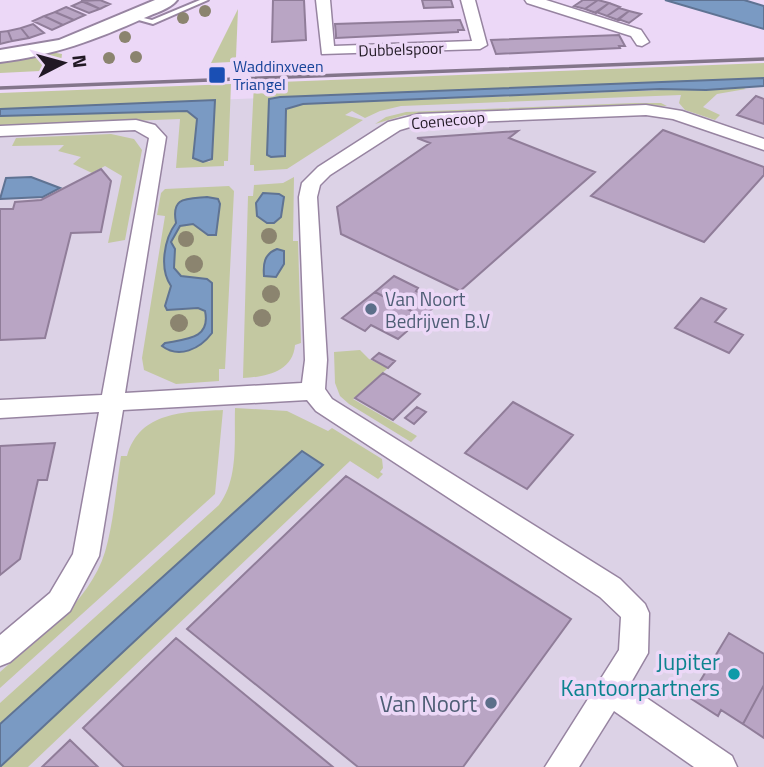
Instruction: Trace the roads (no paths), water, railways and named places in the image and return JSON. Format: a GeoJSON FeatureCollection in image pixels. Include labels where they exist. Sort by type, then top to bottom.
{"type":"FeatureCollection","features":[{"type":"Feature","properties":{"kind":"street"},"geometry":{"type":"LineString","coordinates":[[0,56],[64,45],[169,0]]}},
{"type":"Feature","properties":{"kind":"street","name":"Dubbelspoor"},"geometry":{"type":"LineString","coordinates":[[323,0],[327,51],[480,45],[468,0]]}},
{"type":"Feature","properties":{"kind":"street"},"geometry":{"type":"LineString","coordinates":[[533,0],[636,33],[642,42]]}},
{"type":"Feature","properties":{"kind":"street","name":"Coenecoop"},"geometry":{"type":"LineString","coordinates":[[313,391],[316,360],[308,197],[311,183],[324,171],[394,126],[419,119],[646,110],[676,114],[764,145]]}},
{"type":"Feature","properties":{"kind":"street"},"geometry":{"type":"LineString","coordinates":[[0,131],[136,125],[158,137],[86,556],[60,601],[0,653]]}},
{"type":"Feature","properties":{"kind":"street"},"geometry":{"type":"LineString","coordinates":[[0,409],[313,391],[324,405],[610,588],[635,613],[634,653],[561,767]]}},
{"type":"Feature","properties":{"kind":"street"},"geometry":{"type":"LineString","coordinates":[[610,691],[721,767]]}},
{"type":"Feature","properties":{"kind":"lane"},"geometry":{"type":"LineString","coordinates":[[131,17],[153,22],[205,0]]}},
{"type":"Feature","properties":{"kind":"water"},"geometry":{"type":"Polygon","coordinates":[[[665,0],[744,0],[764,6],[764,29],[665,0]]]}},
{"type":"Feature","properties":{"kind":"water"},"geometry":{"type":"Polygon","coordinates":[[[764,78],[764,86],[706,90],[660,89],[303,104],[286,109],[285,156],[267,155],[269,99],[280,97],[764,78]]]}},
{"type":"Feature","properties":{"kind":"water"},"geometry":{"type":"Polygon","coordinates":[[[215,100],[212,159],[203,162],[193,158],[197,119],[187,111],[0,116],[0,109],[215,100]]]}},
{"type":"Feature","properties":{"kind":"water"},"geometry":{"type":"Polygon","coordinates":[[[31,177],[60,188],[43,197],[0,199],[6,178],[31,177]]]}},
{"type":"Feature","properties":{"kind":"water"},"geometry":{"type":"Polygon","coordinates":[[[263,193],[284,197],[281,217],[274,223],[267,223],[257,216],[256,203],[263,193]]]}},
{"type":"Feature","properties":{"kind":"water"},"geometry":{"type":"Polygon","coordinates":[[[186,199],[218,199],[220,204],[216,235],[208,235],[193,224],[180,226],[171,242],[175,249],[174,268],[181,276],[207,279],[212,283],[212,333],[195,348],[175,352],[162,346],[201,332],[206,320],[205,311],[198,308],[167,310],[165,306],[171,286],[165,271],[164,254],[168,237],[176,223],[178,204],[186,199]]]}},
{"type":"Feature","properties":{"kind":"water"},"geometry":{"type":"Polygon","coordinates":[[[277,249],[284,251],[284,264],[276,277],[264,276],[265,260],[277,249]]]}},
{"type":"Feature","properties":{"kind":"water"},"geometry":{"type":"Polygon","coordinates":[[[302,451],[323,465],[0,767],[0,724],[302,451]]]}},
{"type":"Feature","properties":{"kind":"railway"},"geometry":{"type":"LineString","coordinates":[[0,88],[764,59]]}},
{"type":"Feature","properties":{"kind":"place","name":"Waddinxveen Triangel"},"geometry":{"type":"Point","coordinates":[217,75]}},
{"type":"Feature","properties":{"kind":"place","name":"Van Noort Bedrijven B.V"},"geometry":{"type":"Point","coordinates":[371,309]}},
{"type":"Feature","properties":{"kind":"place","name":"Jupiter Kantoorpartners"},"geometry":{"type":"Point","coordinates":[734,674]}},
{"type":"Feature","properties":{"kind":"place","name":"Van Noort"},"geometry":{"type":"Point","coordinates":[491,703]}}]}
